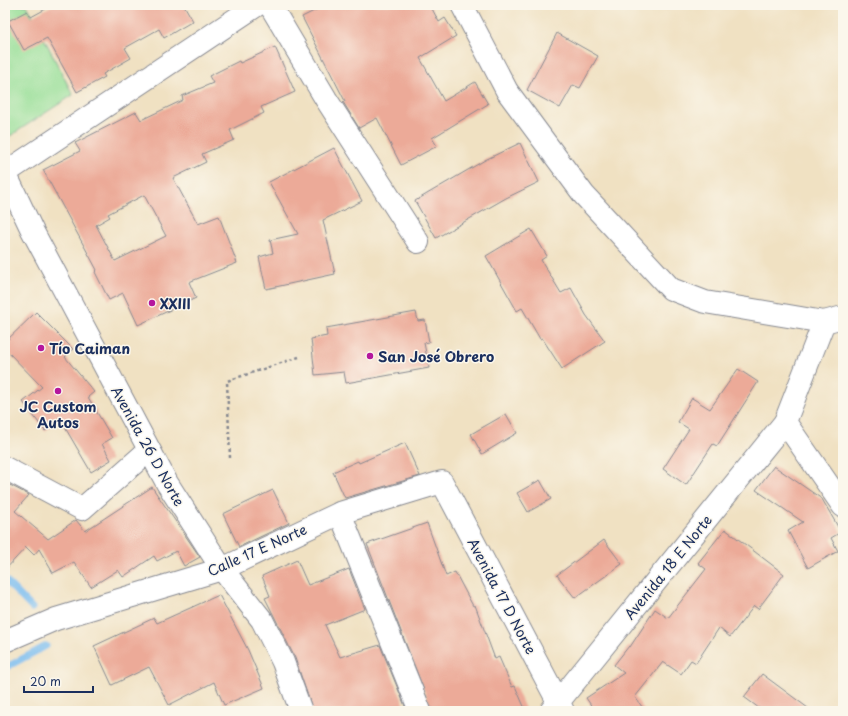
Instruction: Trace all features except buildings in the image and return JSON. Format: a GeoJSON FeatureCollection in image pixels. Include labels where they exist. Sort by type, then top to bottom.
{"type":"FeatureCollection","features":[{"type":"Feature","properties":{"kind":"street"},"geometry":{"type":"LineString","coordinates":[[5,173],[257,5]]}},
{"type":"Feature","properties":{"kind":"street"},"geometry":{"type":"LineString","coordinates":[[270,5],[326,99],[418,242]]}},
{"type":"Feature","properties":{"kind":"street"},"geometry":{"type":"LineString","coordinates":[[462,5],[507,91],[584,195],[671,289],[706,302],[834,320]]}},
{"type":"Feature","properties":{"kind":"street","name":"Avenida 26 D Norte"},"geometry":{"type":"LineString","coordinates":[[5,173],[32,230],[167,483],[222,569],[262,620],[283,662],[301,711]]}},
{"type":"Feature","properties":{"kind":"street","name":"Avenida 18 E Norte"},"geometry":{"type":"LineString","coordinates":[[558,708],[785,422],[834,320]]}},
{"type":"Feature","properties":{"kind":"street"},"geometry":{"type":"LineString","coordinates":[[785,422],[843,506]]}},
{"type":"Feature","properties":{"kind":"street"},"geometry":{"type":"LineString","coordinates":[[5,468],[82,509],[150,450]]}},
{"type":"Feature","properties":{"kind":"street","name":"Avenida 17 D Norte"},"geometry":{"type":"LineString","coordinates":[[442,482],[558,708]]}},
{"type":"Feature","properties":{"kind":"street","name":"Calle 17 E Norte"},"geometry":{"type":"LineString","coordinates":[[5,641],[56,619],[222,569],[340,513],[442,482]]}},
{"type":"Feature","properties":{"kind":"street"},"geometry":{"type":"LineString","coordinates":[[340,513],[420,711]]}},
{"type":"Feature","properties":{"kind":"path"},"geometry":{"type":"LineString","coordinates":[[230,458],[227,381],[299,357]]}},
{"type":"Feature","properties":{"kind":"green space"},"geometry":{"type":"Polygon","coordinates":[[[5,5],[27,5],[73,95],[10,136],[5,133],[5,5]]]}},
{"type":"Feature","properties":{"kind":"waterway"},"geometry":{"type":"LineString","coordinates":[[5,580],[32,608]]}},
{"type":"Feature","properties":{"kind":"waterway"},"geometry":{"type":"LineString","coordinates":[[5,668],[46,646]]}},
{"type":"Feature","properties":{"kind":"place","name":"XXIII"},"geometry":{"type":"Point","coordinates":[152,303]}},
{"type":"Feature","properties":{"kind":"place","name":"Tío Caiman"},"geometry":{"type":"Point","coordinates":[41,348]}},
{"type":"Feature","properties":{"kind":"place","name":"San José Obrero"},"geometry":{"type":"Point","coordinates":[370,356]}},
{"type":"Feature","properties":{"kind":"place","name":"JC Custom Autos"},"geometry":{"type":"Point","coordinates":[58,391]}}]}
